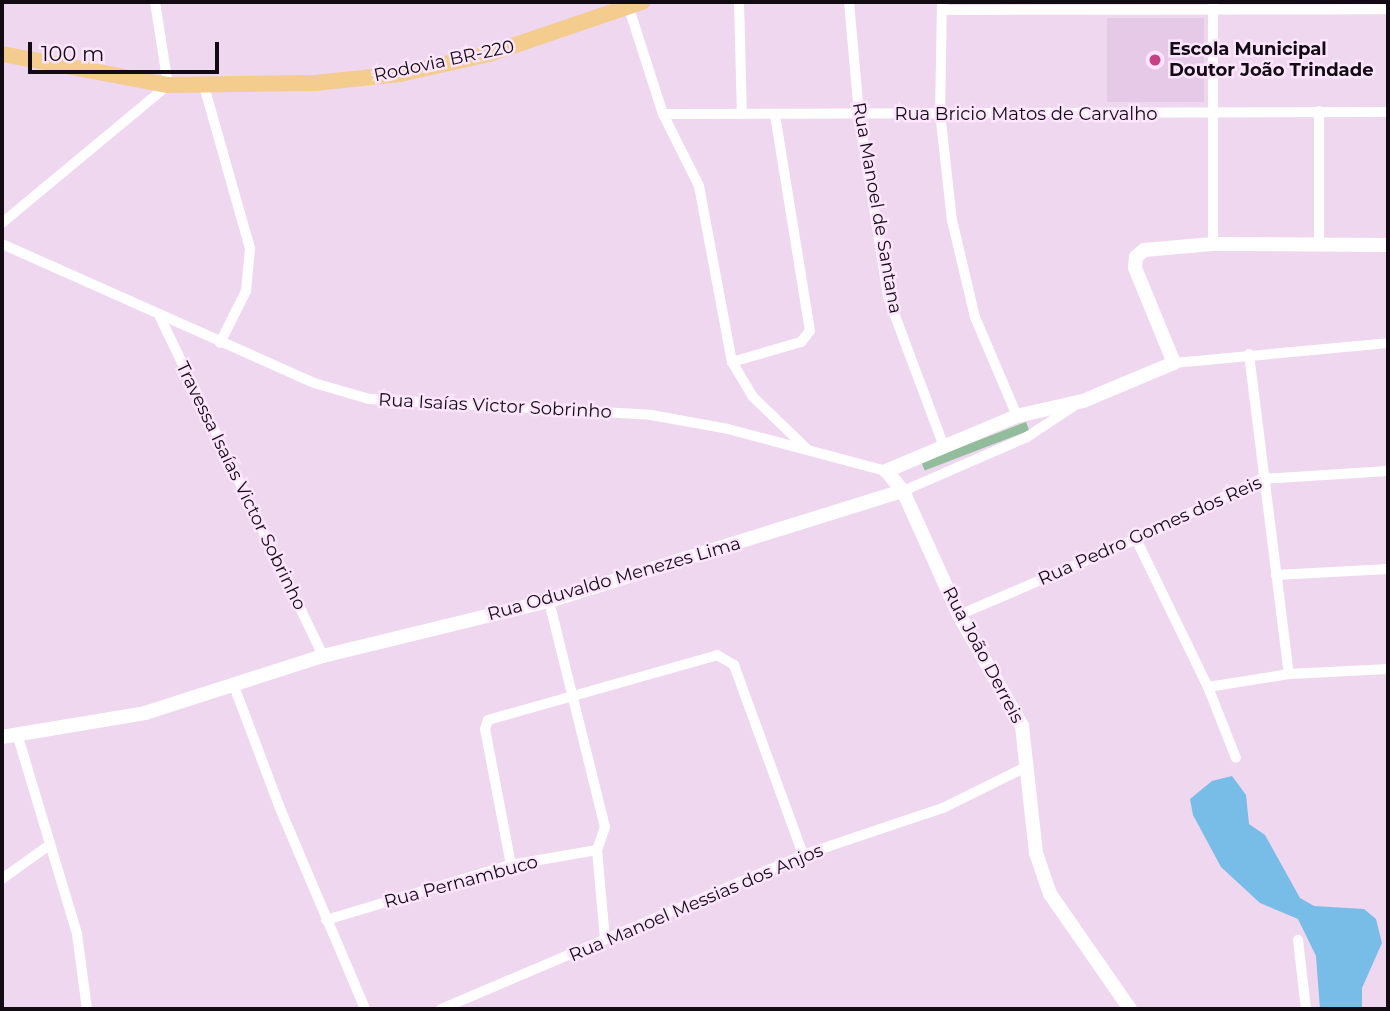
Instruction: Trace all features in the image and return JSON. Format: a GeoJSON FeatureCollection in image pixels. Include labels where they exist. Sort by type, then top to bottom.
{"type":"FeatureCollection","features":[{"type":"Feature","properties":{"kind":"main road","name":"Rodovia BR-220"},"geometry":{"type":"LineString","coordinates":[[2,54],[168,85],[204,86],[400,74],[489,54],[633,3]]}},
{"type":"Feature","properties":{"kind":"street"},"geometry":{"type":"LineString","coordinates":[[2,223],[168,85],[155,2]]}},
{"type":"Feature","properties":{"kind":"street"},"geometry":{"type":"LineString","coordinates":[[739,2],[743,113]]}},
{"type":"Feature","properties":{"kind":"street","name":"Rua Manoel de Santana"},"geometry":{"type":"LineString","coordinates":[[849,2],[859,115],[888,297],[944,447]]}},
{"type":"Feature","properties":{"kind":"street"},"geometry":{"type":"LineString","coordinates":[[633,3],[663,114],[699,187],[732,362],[753,397],[808,450]]}},
{"type":"Feature","properties":{"kind":"street"},"geometry":{"type":"LineString","coordinates":[[1017,416],[983,340],[961,260],[947,191],[940,112],[943,6],[1388,9]]}},
{"type":"Feature","properties":{"kind":"street"},"geometry":{"type":"LineString","coordinates":[[1213,7],[1213,244]]}},
{"type":"Feature","properties":{"kind":"street"},"geometry":{"type":"LineString","coordinates":[[204,86],[250,249],[246,291],[220,343]]}},
{"type":"Feature","properties":{"kind":"street"},"geometry":{"type":"LineString","coordinates":[[1319,111],[1319,246]]}},
{"type":"Feature","properties":{"kind":"street","name":"Rua Bricio Matos de Carvalho"},"geometry":{"type":"LineString","coordinates":[[663,114],[1388,112]]}},
{"type":"Feature","properties":{"kind":"street"},"geometry":{"type":"LineString","coordinates":[[732,362],[802,342],[810,331],[775,114]]}},
{"type":"Feature","properties":{"kind":"street","name":"Rua Isaías Victor Sobrinho"},"geometry":{"type":"LineString","coordinates":[[2,244],[160,317],[314,383],[369,399],[651,415],[808,450],[886,471]]}},
{"type":"Feature","properties":{"kind":"street"},"geometry":{"type":"LineString","coordinates":[[1174,363],[1135,262],[1144,250],[1213,244],[1388,245]]}},
{"type":"Feature","properties":{"kind":"street","name":"Travessa Isaías Victor Sobrinho"},"geometry":{"type":"LineString","coordinates":[[160,317],[323,656]]}},
{"type":"Feature","properties":{"kind":"street"},"geometry":{"type":"LineString","coordinates":[[886,471],[1017,416],[1083,401],[1174,363],[1388,343]]}},
{"type":"Feature","properties":{"kind":"street"},"geometry":{"type":"LineString","coordinates":[[1249,355],[1261,479],[1289,674]]}},
{"type":"Feature","properties":{"kind":"street"},"geometry":{"type":"LineString","coordinates":[[902,491],[1027,437],[1083,401]]}},
{"type":"Feature","properties":{"kind":"street","name":"Rua João Derreis"},"geometry":{"type":"LineString","coordinates":[[886,471],[902,491],[959,615],[1022,726],[1036,853],[1050,894],[1130,1009]]}},
{"type":"Feature","properties":{"kind":"street","name":"Rua Pedro Gomes dos Reis"},"geometry":{"type":"LineString","coordinates":[[959,615],[1136,539],[1261,479],[1388,471]]}},
{"type":"Feature","properties":{"kind":"street","name":"Rua Oduvaldo Menezes Lima"},"geometry":{"type":"LineString","coordinates":[[2,737],[18,737],[114,722],[323,656],[549,601],[902,491]]}},
{"type":"Feature","properties":{"kind":"street"},"geometry":{"type":"LineString","coordinates":[[1136,539],[1208,687],[1236,758]]}},
{"type":"Feature","properties":{"kind":"street"},"geometry":{"type":"LineString","coordinates":[[1276,575],[1388,569]]}},
{"type":"Feature","properties":{"kind":"street"},"geometry":{"type":"LineString","coordinates":[[549,601],[605,827],[597,850],[606,940]]}},
{"type":"Feature","properties":{"kind":"street"},"geometry":{"type":"LineString","coordinates":[[511,865],[485,724],[496,715],[572,697],[717,655],[727,657],[734,665],[803,855]]}},
{"type":"Feature","properties":{"kind":"street"},"geometry":{"type":"LineString","coordinates":[[1208,687],[1289,674],[1388,669]]}},
{"type":"Feature","properties":{"kind":"street"},"geometry":{"type":"LineString","coordinates":[[234,686],[326,920],[365,1009]]}},
{"type":"Feature","properties":{"kind":"street"},"geometry":{"type":"LineString","coordinates":[[18,737],[48,846],[77,934],[88,1009]]}},
{"type":"Feature","properties":{"kind":"street","name":"Rua Manoel Messias dos Anjos"},"geometry":{"type":"LineString","coordinates":[[441,1009],[803,855],[943,808],[1028,766]]}},
{"type":"Feature","properties":{"kind":"street"},"geometry":{"type":"LineString","coordinates":[[2,879],[48,846]]}},
{"type":"Feature","properties":{"kind":"street","name":"Rua Pernambuco"},"geometry":{"type":"LineString","coordinates":[[326,920],[511,865],[597,850]]}},
{"type":"Feature","properties":{"kind":"street"},"geometry":{"type":"LineString","coordinates":[[1298,940],[1306,1009]]}},
{"type":"Feature","properties":{"kind":"shaded area","name":"Escola Municipal Doutor João Trindade"},"geometry":{"type":"Polygon","coordinates":[[[1107,18],[1204,18],[1204,102],[1107,102],[1107,18]]]}},
{"type":"Feature","properties":{"kind":"green space"},"geometry":{"type":"Polygon","coordinates":[[[1026,422],[1029,430],[925,471],[921,462],[1026,422]]]}},
{"type":"Feature","properties":{"kind":"water"},"geometry":{"type":"Polygon","coordinates":[[[1232,776],[1246,795],[1249,824],[1265,835],[1300,898],[1314,906],[1364,909],[1376,919],[1382,943],[1362,988],[1362,1009],[1320,1009],[1316,956],[1298,919],[1260,903],[1221,867],[1193,815],[1190,799],[1212,781],[1232,776]]]}},
{"type":"Feature","properties":{"kind":"place","name":"Escola Municipal Doutor João Trindade"},"geometry":{"type":"Point","coordinates":[1155,60]}}]}
